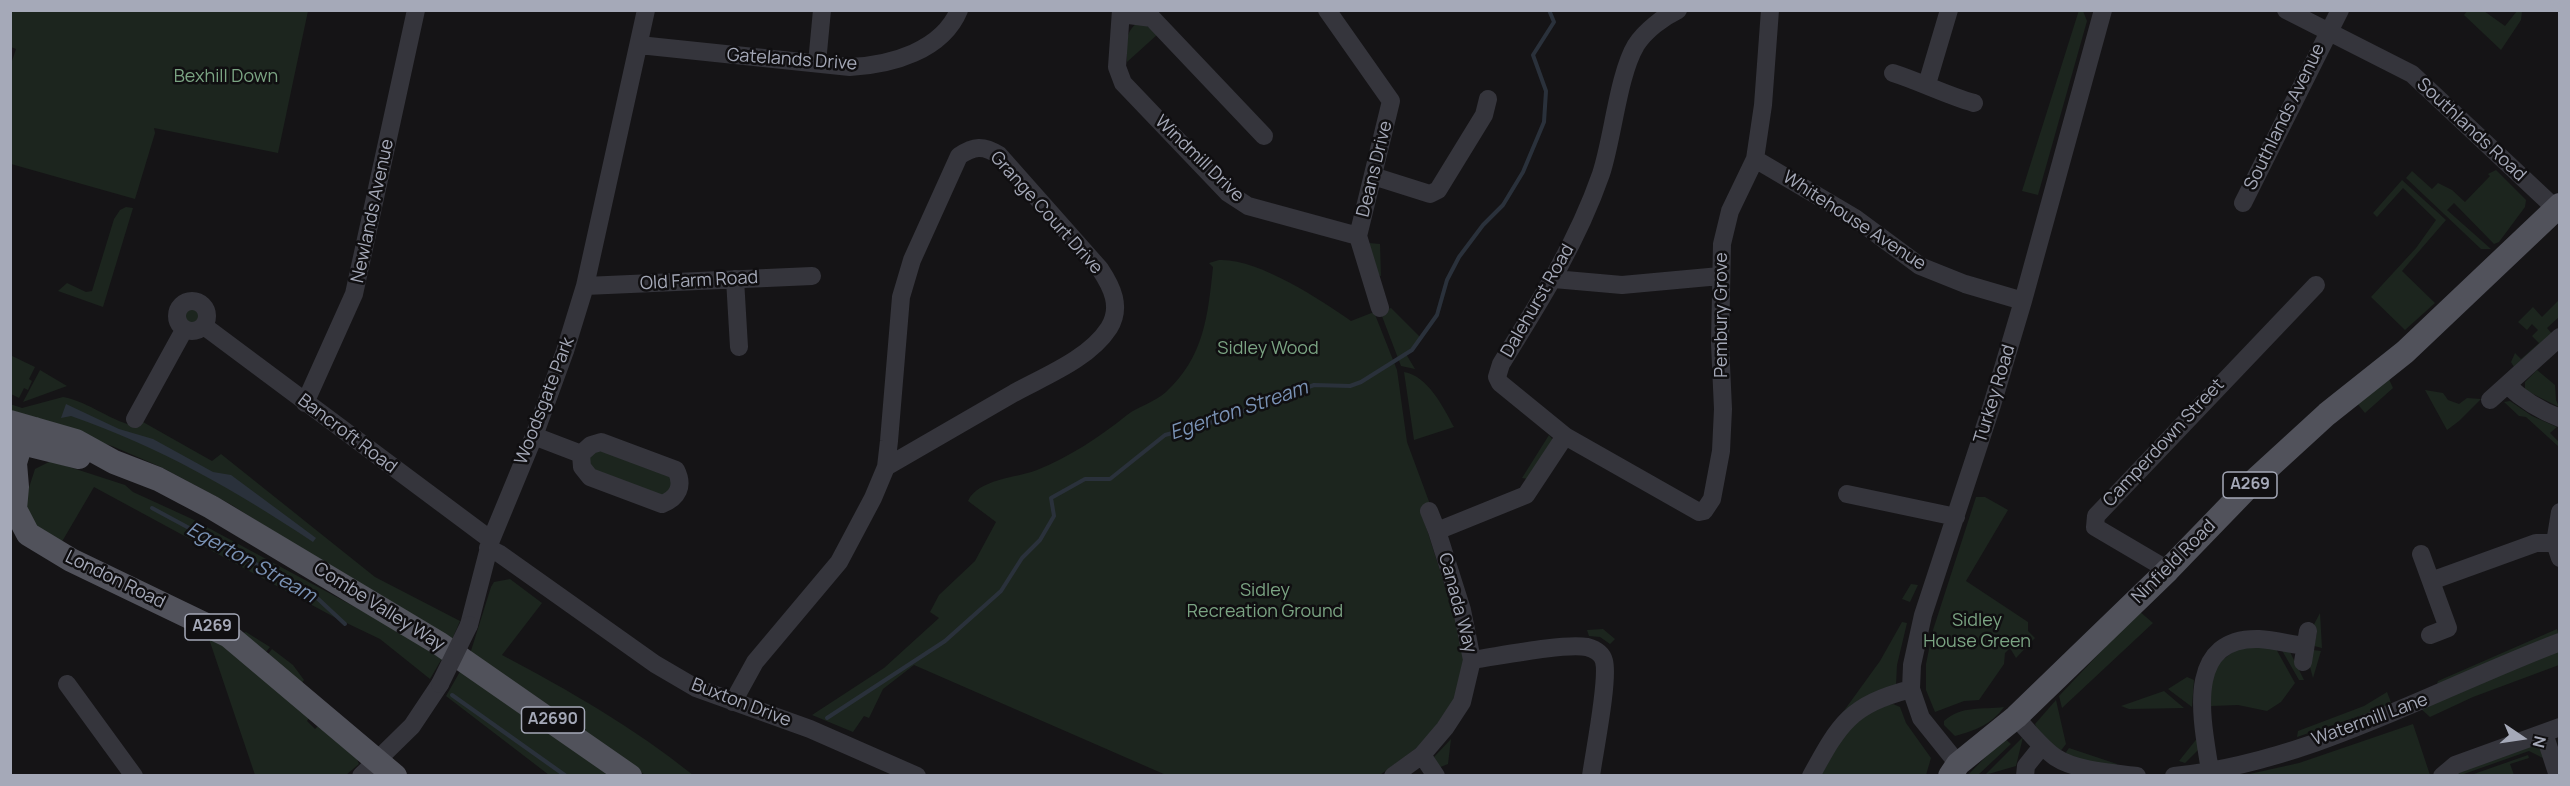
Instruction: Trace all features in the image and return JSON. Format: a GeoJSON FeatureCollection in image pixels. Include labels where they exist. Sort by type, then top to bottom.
{"type":"FeatureCollection","features":[{"type":"Feature","properties":{"kind":"main road","name":"Ninfield Road"},"geometry":{"type":"LineString","coordinates":[[1954,770],[2016,717],[2168,570],[2256,479],[2326,414],[2405,352],[2557,207]]}},
{"type":"Feature","properties":{"kind":"main road","name":"Combe Valley Way"},"geometry":{"type":"LineString","coordinates":[[23,436],[69,456],[114,462],[158,479],[212,507],[353,590],[475,667],[630,776]]}},
{"type":"Feature","properties":{"kind":"main road","name":"London Road"},"geometry":{"type":"LineString","coordinates":[[23,436],[28,470],[14,502],[21,525],[38,542],[229,636],[378,771]]}},
{"type":"Feature","properties":{"kind":"street","name":"Newlands Avenue"},"geometry":{"type":"LineString","coordinates":[[305,402],[357,283],[416,10]]}},
{"type":"Feature","properties":{"kind":"street","name":"Woodsgate Park"},"geometry":{"type":"LineString","coordinates":[[378,771],[440,684],[470,625],[490,544],[534,436],[565,351],[585,286],[646,10]]}},
{"type":"Feature","properties":{"kind":"street"},"geometry":{"type":"LineString","coordinates":[[817,63],[822,10]]}},
{"type":"Feature","properties":{"kind":"street","name":"Gatelands Drive"},"geometry":{"type":"LineString","coordinates":[[639,45],[850,67],[881,65],[940,39],[953,24],[959,10]]}},
{"type":"Feature","properties":{"kind":"street","name":"Dalehurst Road"},"geometry":{"type":"LineString","coordinates":[[1678,10],[1644,35],[1631,56],[1601,173],[1586,213],[1554,279],[1501,364],[1497,376],[1500,383],[1524,405],[1565,436],[1699,512]]}},
{"type":"Feature","properties":{"kind":"street","name":"Pembury Grove"},"geometry":{"type":"LineString","coordinates":[[1699,512],[1708,507],[1712,499],[1721,451],[1723,409],[1720,276],[1722,244],[1730,211],[1755,159],[1763,105],[1770,10]]}},
{"type":"Feature","properties":{"kind":"street"},"geometry":{"type":"LineString","coordinates":[[1927,84],[1949,10]]}},
{"type":"Feature","properties":{"kind":"street","name":"Turkey Road"},"geometry":{"type":"LineString","coordinates":[[1954,770],[1924,724],[1911,690],[1911,672],[1923,615],[2023,301],[2103,10]]}},
{"type":"Feature","properties":{"kind":"street","name":"Southlands Road"},"geometry":{"type":"LineString","coordinates":[[2286,10],[2412,74],[2557,207]]}},
{"type":"Feature","properties":{"kind":"street","name":"Southlands Avenue"},"geometry":{"type":"LineString","coordinates":[[2243,203],[2340,10]]}},
{"type":"Feature","properties":{"kind":"street","name":"Deans Drive"},"geometry":{"type":"LineString","coordinates":[[1328,11],[1391,101],[1358,236],[1380,308]]}},
{"type":"Feature","properties":{"kind":"street"},"geometry":{"type":"LineString","coordinates":[[1121,12],[1152,18],[1266,138]]}},
{"type":"Feature","properties":{"kind":"street","name":"Windmill Drive"},"geometry":{"type":"LineString","coordinates":[[1121,12],[1117,67],[1123,83],[1228,193],[1248,206],[1358,236]]}},
{"type":"Feature","properties":{"kind":"street"},"geometry":{"type":"LineString","coordinates":[[1893,73],[1927,84],[1940,93],[1974,103]]}},
{"type":"Feature","properties":{"kind":"street"},"geometry":{"type":"LineString","coordinates":[[1373,176],[1430,194],[1438,190],[1484,115],[1489,99]]}},
{"type":"Feature","properties":{"kind":"street","name":"Grange Court Drive"},"geometry":{"type":"LineString","coordinates":[[733,702],[755,662],[839,562],[855,537],[886,467],[901,297],[912,260],[959,156],[969,149],[987,148],[999,155],[1100,269],[1112,287],[1115,298],[1113,319],[1108,329],[1096,341],[1072,360],[886,467]]}},
{"type":"Feature","properties":{"kind":"street","name":"Whitehouse Avenue"},"geometry":{"type":"LineString","coordinates":[[1755,159],[1855,218],[1920,266],[1965,284],[2023,301]]}},
{"type":"Feature","properties":{"kind":"street","name":"Old Farm Road"},"geometry":{"type":"LineString","coordinates":[[585,286],[812,276]]}},
{"type":"Feature","properties":{"kind":"street"},"geometry":{"type":"LineString","coordinates":[[1554,279],[1622,285],[1720,276]]}},
{"type":"Feature","properties":{"kind":"street"},"geometry":{"type":"LineString","coordinates":[[735,279],[739,346]]}},
{"type":"Feature","properties":{"kind":"street","name":"Camperdown Street"},"geometry":{"type":"LineString","coordinates":[[2168,570],[2095,527],[2096,516],[2305,308],[2316,285]]}},
{"type":"Feature","properties":{"kind":"street"},"geometry":{"type":"LineString","coordinates":[[197,302],[207,312],[204,326],[195,332],[183,330],[177,322],[177,312],[184,303],[197,302]]}},
{"type":"Feature","properties":{"kind":"street","name":"Bancroft Road"},"geometry":{"type":"LineString","coordinates":[[204,326],[490,544]]}},
{"type":"Feature","properties":{"kind":"street"},"geometry":{"type":"LineString","coordinates":[[135,419],[183,330]]}},
{"type":"Feature","properties":{"kind":"street"},"geometry":{"type":"LineString","coordinates":[[2490,400],[2559,337]]}},
{"type":"Feature","properties":{"kind":"street"},"geometry":{"type":"LineString","coordinates":[[2507,385],[2519,397],[2559,418]]}},
{"type":"Feature","properties":{"kind":"street"},"geometry":{"type":"LineString","coordinates":[[534,436],[580,454]]}},
{"type":"Feature","properties":{"kind":"street"},"geometry":{"type":"LineString","coordinates":[[1437,531],[1526,495],[1565,436]]}},
{"type":"Feature","properties":{"kind":"street"},"geometry":{"type":"LineString","coordinates":[[601,442],[676,470],[680,479],[679,490],[674,500],[662,504],[590,477],[582,467],[580,454],[591,445],[601,442]]}},
{"type":"Feature","properties":{"kind":"street"},"geometry":{"type":"LineString","coordinates":[[1847,494],[1956,517]]}},
{"type":"Feature","properties":{"kind":"street","name":"Canada Way"},"geometry":{"type":"LineString","coordinates":[[1393,776],[1422,755],[1445,728],[1462,702],[1472,660],[1462,610],[1429,511]]}},
{"type":"Feature","properties":{"kind":"street"},"geometry":{"type":"LineString","coordinates":[[2431,581],[2536,543],[2557,550],[2559,512]]}},
{"type":"Feature","properties":{"kind":"street","name":"Buxton Drive"},"geometry":{"type":"LineString","coordinates":[[490,544],[500,554],[655,664],[696,688],[810,729],[917,776]]}},
{"type":"Feature","properties":{"kind":"street"},"geometry":{"type":"LineString","coordinates":[[2421,555],[2448,628],[2430,635]]}},
{"type":"Feature","properties":{"kind":"street"},"geometry":{"type":"LineString","coordinates":[[2210,771],[2200,707],[2203,682],[2210,663],[2223,649],[2258,639],[2306,647]]}},
{"type":"Feature","properties":{"kind":"street","name":"Watermill Lane"},"geometry":{"type":"LineString","coordinates":[[2174,776],[2254,761],[2374,722],[2559,642]]}},
{"type":"Feature","properties":{"kind":"street"},"geometry":{"type":"LineString","coordinates":[[1472,660],[1564,648],[1586,647],[1598,651],[1604,661],[1604,686],[1591,776]]}},
{"type":"Feature","properties":{"kind":"street"},"geometry":{"type":"LineString","coordinates":[[67,684],[134,776]]}},
{"type":"Feature","properties":{"kind":"street"},"geometry":{"type":"LineString","coordinates":[[1811,776],[1834,734],[1851,714],[1886,695],[1911,690]]}},
{"type":"Feature","properties":{"kind":"street"},"geometry":{"type":"LineString","coordinates":[[2016,717],[2042,746],[2066,762],[2117,775],[2137,776]]}},
{"type":"Feature","properties":{"kind":"street"},"geometry":{"type":"LineString","coordinates":[[2442,776],[2455,765],[2552,730],[2558,776]]}},
{"type":"Feature","properties":{"kind":"street"},"geometry":{"type":"LineString","coordinates":[[2025,776],[2026,766],[2042,746]]}},
{"type":"Feature","properties":{"kind":"street"},"geometry":{"type":"LineString","coordinates":[[1422,755],[1436,776]]}},
{"type":"Feature","properties":{"kind":"green space","name":"Bexhill Down"},"geometry":{"type":"Polygon","coordinates":[[[11,10],[308,11],[278,153],[154,128],[155,133],[135,199],[11,164],[10,67],[16,49],[11,47],[11,10]]]}},
{"type":"Feature","properties":{"kind":"green space"},"geometry":{"type":"Polygon","coordinates":[[[2079,10],[2083,11],[2087,21],[2038,195],[2022,191],[2079,10]]]}},
{"type":"Feature","properties":{"kind":"green space"},"geometry":{"type":"Polygon","coordinates":[[[2467,11],[2484,11],[2505,26],[2517,11],[2522,11],[2521,20],[2501,50],[2464,15],[2467,11]]]}},
{"type":"Feature","properties":{"kind":"green space"},"geometry":{"type":"Polygon","coordinates":[[[1136,24],[1144,24],[1158,34],[1127,62],[1128,36],[1136,24]]]}},
{"type":"Feature","properties":{"kind":"green space"},"geometry":{"type":"Polygon","coordinates":[[[2496,170],[2526,200],[2525,207],[2499,242],[2494,244],[2454,203],[2447,210],[2491,249],[2481,249],[2406,178],[2412,171],[2432,189],[2438,183],[2452,190],[2465,202],[2490,176],[2488,174],[2496,170]]]}},
{"type":"Feature","properties":{"kind":"green space"},"geometry":{"type":"Polygon","coordinates":[[[2402,180],[2446,220],[2402,271],[2435,303],[2405,330],[2371,297],[2416,248],[2436,220],[2403,188],[2377,217],[2373,213],[2402,180]]]}},
{"type":"Feature","properties":{"kind":"green space"},"geometry":{"type":"Polygon","coordinates":[[[126,207],[133,208],[103,307],[58,291],[67,283],[86,292],[92,291],[114,219],[120,210],[126,207]]]}},
{"type":"Feature","properties":{"kind":"green space"},"geometry":{"type":"Polygon","coordinates":[[[1369,243],[1380,244],[1381,276],[1377,275],[1369,243]]]}},
{"type":"Feature","properties":{"kind":"green space","name":"Sidley Recreation Ground"},"geometry":{"type":"Polygon","coordinates":[[[1219,260],[1234,261],[1269,273],[1306,292],[1351,321],[1374,312],[1397,370],[1407,442],[1431,507],[1421,511],[1462,640],[1464,670],[1455,701],[1422,744],[1380,775],[1166,775],[914,665],[883,689],[869,718],[864,716],[853,732],[812,715],[884,668],[939,618],[930,612],[939,595],[975,561],[996,522],[968,501],[973,494],[980,488],[998,480],[1037,470],[1072,453],[1132,412],[1162,395],[1179,379],[1189,364],[1202,334],[1213,267],[1209,263],[1219,260]]]}},
{"type":"Feature","properties":{"kind":"green space"},"geometry":{"type":"Polygon","coordinates":[[[2559,300],[2559,317],[2547,328],[2555,337],[2514,367],[2511,362],[2515,353],[2521,359],[2539,343],[2532,336],[2538,330],[2532,324],[2527,330],[2518,322],[2533,307],[2542,317],[2559,300]]]}},
{"type":"Feature","properties":{"kind":"green space"},"geometry":{"type":"Polygon","coordinates":[[[187,307],[195,307],[200,312],[198,323],[187,325],[182,320],[182,312],[187,307]]]}},
{"type":"Feature","properties":{"kind":"green space"},"geometry":{"type":"Polygon","coordinates":[[[1391,308],[1421,338],[1406,354],[1415,369],[1401,366],[1380,311],[1391,308]]]}},
{"type":"Feature","properties":{"kind":"green space"},"geometry":{"type":"Polygon","coordinates":[[[10,355],[35,367],[29,379],[32,381],[28,390],[24,388],[19,398],[11,394],[10,355]]]}},
{"type":"Feature","properties":{"kind":"green space"},"geometry":{"type":"Polygon","coordinates":[[[40,370],[67,386],[23,402],[40,370]]]}},
{"type":"Feature","properties":{"kind":"green space"},"geometry":{"type":"Polygon","coordinates":[[[2537,370],[2555,385],[2559,407],[2525,390],[2525,382],[2537,370]]]}},
{"type":"Feature","properties":{"kind":"green space"},"geometry":{"type":"Polygon","coordinates":[[[1404,372],[1420,379],[1427,386],[1440,402],[1454,427],[1414,440],[1404,372]]]}},
{"type":"Feature","properties":{"kind":"green space"},"geometry":{"type":"Polygon","coordinates":[[[2389,379],[2393,388],[2365,413],[2356,402],[2389,379]]]}},
{"type":"Feature","properties":{"kind":"green space"},"geometry":{"type":"Polygon","coordinates":[[[2425,390],[2443,393],[2448,400],[2459,404],[2467,398],[2481,399],[2447,430],[2425,390]]]}},
{"type":"Feature","properties":{"kind":"green space"},"geometry":{"type":"Polygon","coordinates":[[[63,397],[129,424],[139,427],[143,422],[212,461],[221,454],[375,577],[460,621],[451,642],[230,504],[163,468],[112,446],[11,414],[10,404],[22,408],[63,397]]]}},
{"type":"Feature","properties":{"kind":"green space"},"geometry":{"type":"Polygon","coordinates":[[[2510,401],[2532,416],[2557,427],[2550,433],[2559,442],[2559,447],[2526,417],[2519,416],[2504,402],[2510,401]]]}},
{"type":"Feature","properties":{"kind":"green space"},"geometry":{"type":"Polygon","coordinates":[[[1549,435],[1553,440],[1528,479],[1522,478],[1549,435]]]}},
{"type":"Feature","properties":{"kind":"green space"},"geometry":{"type":"Polygon","coordinates":[[[600,447],[675,477],[667,498],[591,472],[587,456],[600,447]]]}},
{"type":"Feature","properties":{"kind":"green space"},"geometry":{"type":"Polygon","coordinates":[[[51,461],[125,485],[133,492],[192,519],[444,655],[430,679],[380,639],[334,617],[94,487],[60,545],[35,528],[24,503],[35,469],[51,461]]]}},
{"type":"Feature","properties":{"kind":"green space","name":"Sidley House Green"},"geometry":{"type":"Polygon","coordinates":[[[1976,497],[1985,497],[2008,510],[1966,581],[2028,622],[2028,631],[2035,638],[2016,658],[2010,648],[2005,653],[2004,664],[1979,700],[1964,701],[1935,712],[1926,690],[1926,664],[1933,630],[1976,497]]]}},
{"type":"Feature","properties":{"kind":"green space"},"geometry":{"type":"Polygon","coordinates":[[[510,579],[542,603],[502,655],[600,710],[693,775],[645,775],[537,697],[470,654],[491,587],[494,582],[510,579]]]}},
{"type":"Feature","properties":{"kind":"green space"},"geometry":{"type":"Polygon","coordinates":[[[1911,584],[1918,585],[1910,602],[1902,599],[1911,584]]]}},
{"type":"Feature","properties":{"kind":"green space"},"geometry":{"type":"Polygon","coordinates":[[[2139,611],[2153,623],[2062,708],[2059,696],[2139,611]]]}},
{"type":"Feature","properties":{"kind":"green space"},"geometry":{"type":"Polygon","coordinates":[[[2320,613],[2322,648],[2314,646],[2317,632],[2311,630],[2320,613]]]}},
{"type":"Feature","properties":{"kind":"green space"},"geometry":{"type":"Polygon","coordinates":[[[1902,622],[1907,623],[1897,665],[1896,685],[1838,719],[1880,661],[1902,622]]]}},
{"type":"Feature","properties":{"kind":"green space"},"geometry":{"type":"Polygon","coordinates":[[[1603,629],[1615,639],[1610,644],[1600,637],[1589,636],[1587,630],[1603,629]]]}},
{"type":"Feature","properties":{"kind":"green space"},"geometry":{"type":"Polygon","coordinates":[[[2557,629],[2559,635],[2435,689],[2438,681],[2557,629]]]}},
{"type":"Feature","properties":{"kind":"green space"},"geometry":{"type":"Polygon","coordinates":[[[246,632],[270,647],[266,652],[242,633],[246,632]]]}},
{"type":"Feature","properties":{"kind":"green space"},"geometry":{"type":"Polygon","coordinates":[[[208,636],[224,645],[309,718],[307,721],[315,729],[318,726],[357,759],[359,764],[346,775],[255,775],[208,636]]]}},
{"type":"Feature","properties":{"kind":"green space"},"geometry":{"type":"Polygon","coordinates":[[[2275,647],[2295,683],[2281,702],[2267,711],[2238,705],[2211,706],[2208,683],[2216,665],[2238,648],[2275,647]]]}},
{"type":"Feature","properties":{"kind":"green space"},"geometry":{"type":"Polygon","coordinates":[[[2280,647],[2288,648],[2304,680],[2299,680],[2280,647]]]}},
{"type":"Feature","properties":{"kind":"green space"},"geometry":{"type":"Polygon","coordinates":[[[272,649],[293,665],[304,680],[302,683],[268,654],[272,649]]]}},
{"type":"Feature","properties":{"kind":"green space"},"geometry":{"type":"Polygon","coordinates":[[[2559,649],[2559,665],[2473,697],[2430,717],[2420,708],[2559,649]]]}},
{"type":"Feature","properties":{"kind":"green space"},"geometry":{"type":"Polygon","coordinates":[[[2313,650],[2321,651],[2313,678],[2310,667],[2313,650]]]}},
{"type":"Feature","properties":{"kind":"green space"},"geometry":{"type":"Polygon","coordinates":[[[462,668],[616,775],[549,775],[446,696],[462,668]]]}},
{"type":"Feature","properties":{"kind":"green space"},"geometry":{"type":"Polygon","coordinates":[[[2187,677],[2194,680],[2192,707],[2168,689],[2187,677]]]}},
{"type":"Feature","properties":{"kind":"green space"},"geometry":{"type":"Polygon","coordinates":[[[2164,691],[2184,708],[2129,709],[2121,706],[2164,691]]]}},
{"type":"Feature","properties":{"kind":"green space"},"geometry":{"type":"Polygon","coordinates":[[[2387,692],[2392,705],[2297,737],[2298,731],[2364,706],[2387,692]]]}},
{"type":"Feature","properties":{"kind":"green space"},"geometry":{"type":"Polygon","coordinates":[[[2056,700],[2066,744],[2059,753],[2039,734],[2035,724],[2056,700]]]}},
{"type":"Feature","properties":{"kind":"green space"},"geometry":{"type":"Polygon","coordinates":[[[1893,704],[1900,707],[1906,723],[1931,758],[1926,775],[1817,776],[1831,752],[1856,721],[1879,708],[1893,704]]]}},
{"type":"Feature","properties":{"kind":"green space"},"geometry":{"type":"Polygon","coordinates":[[[2004,707],[1988,723],[1963,734],[1955,736],[1944,725],[1944,721],[1958,712],[2004,707]]]}},
{"type":"Feature","properties":{"kind":"green space"},"geometry":{"type":"Polygon","coordinates":[[[2413,724],[2430,775],[2245,775],[2299,763],[2413,724]]]}},
{"type":"Feature","properties":{"kind":"green space"},"geometry":{"type":"Polygon","coordinates":[[[2199,736],[2198,750],[2185,763],[2179,761],[2199,736]]]}},
{"type":"Feature","properties":{"kind":"green space"},"geometry":{"type":"Polygon","coordinates":[[[2023,737],[2016,766],[1985,775],[2023,737]]]}},
{"type":"Feature","properties":{"kind":"green space"},"geometry":{"type":"Polygon","coordinates":[[[2004,738],[2011,744],[1978,775],[1967,776],[2004,738]]]}},
{"type":"Feature","properties":{"kind":"green space"},"geometry":{"type":"Polygon","coordinates":[[[1451,739],[1448,764],[1438,768],[1434,757],[1451,739]]]}},
{"type":"Feature","properties":{"kind":"green space"},"geometry":{"type":"Polygon","coordinates":[[[2534,743],[2540,746],[2547,760],[2529,751],[2461,775],[2450,776],[2534,743]]]}},
{"type":"Feature","properties":{"kind":"green space"},"geometry":{"type":"Polygon","coordinates":[[[2069,748],[2117,764],[2116,768],[2064,755],[2069,748]]]}},
{"type":"Feature","properties":{"kind":"green space"},"geometry":{"type":"Polygon","coordinates":[[[2528,755],[2529,758],[2510,764],[2514,775],[2471,775],[2528,755]]]}},
{"type":"Feature","properties":{"kind":"shaded area"},"geometry":{"type":"Polygon","coordinates":[[[66,404],[119,429],[153,439],[213,472],[231,475],[316,538],[313,542],[226,487],[135,441],[71,416],[61,418],[66,404]]]}},
{"type":"Feature","properties":{"kind":"waterway","name":"Egerton Stream"},"geometry":{"type":"LineString","coordinates":[[827,718],[945,641],[1001,591],[1022,558],[1040,540],[1054,516],[1051,498],[1085,479],[1110,479],[1165,435],[1213,422],[1314,385],[1350,386],[1361,382],[1412,350],[1437,315],[1447,280],[1459,257],[1483,225],[1503,205],[1523,172],[1544,122],[1546,91],[1533,55],[1554,22],[1549,10]]}},
{"type":"Feature","properties":{"kind":"waterway","name":"Egerton Stream"},"geometry":{"type":"LineString","coordinates":[[152,508],[315,596],[345,624]]}},
{"type":"Feature","properties":{"kind":"waterway","name":"Egerton Stream"},"geometry":{"type":"LineString","coordinates":[[452,695],[566,776]]}},
{"type":"Feature","properties":{"kind":"park label","name":"Sidley Wood"},"geometry":{"type":"Point","coordinates":[1268,349]}}]}
